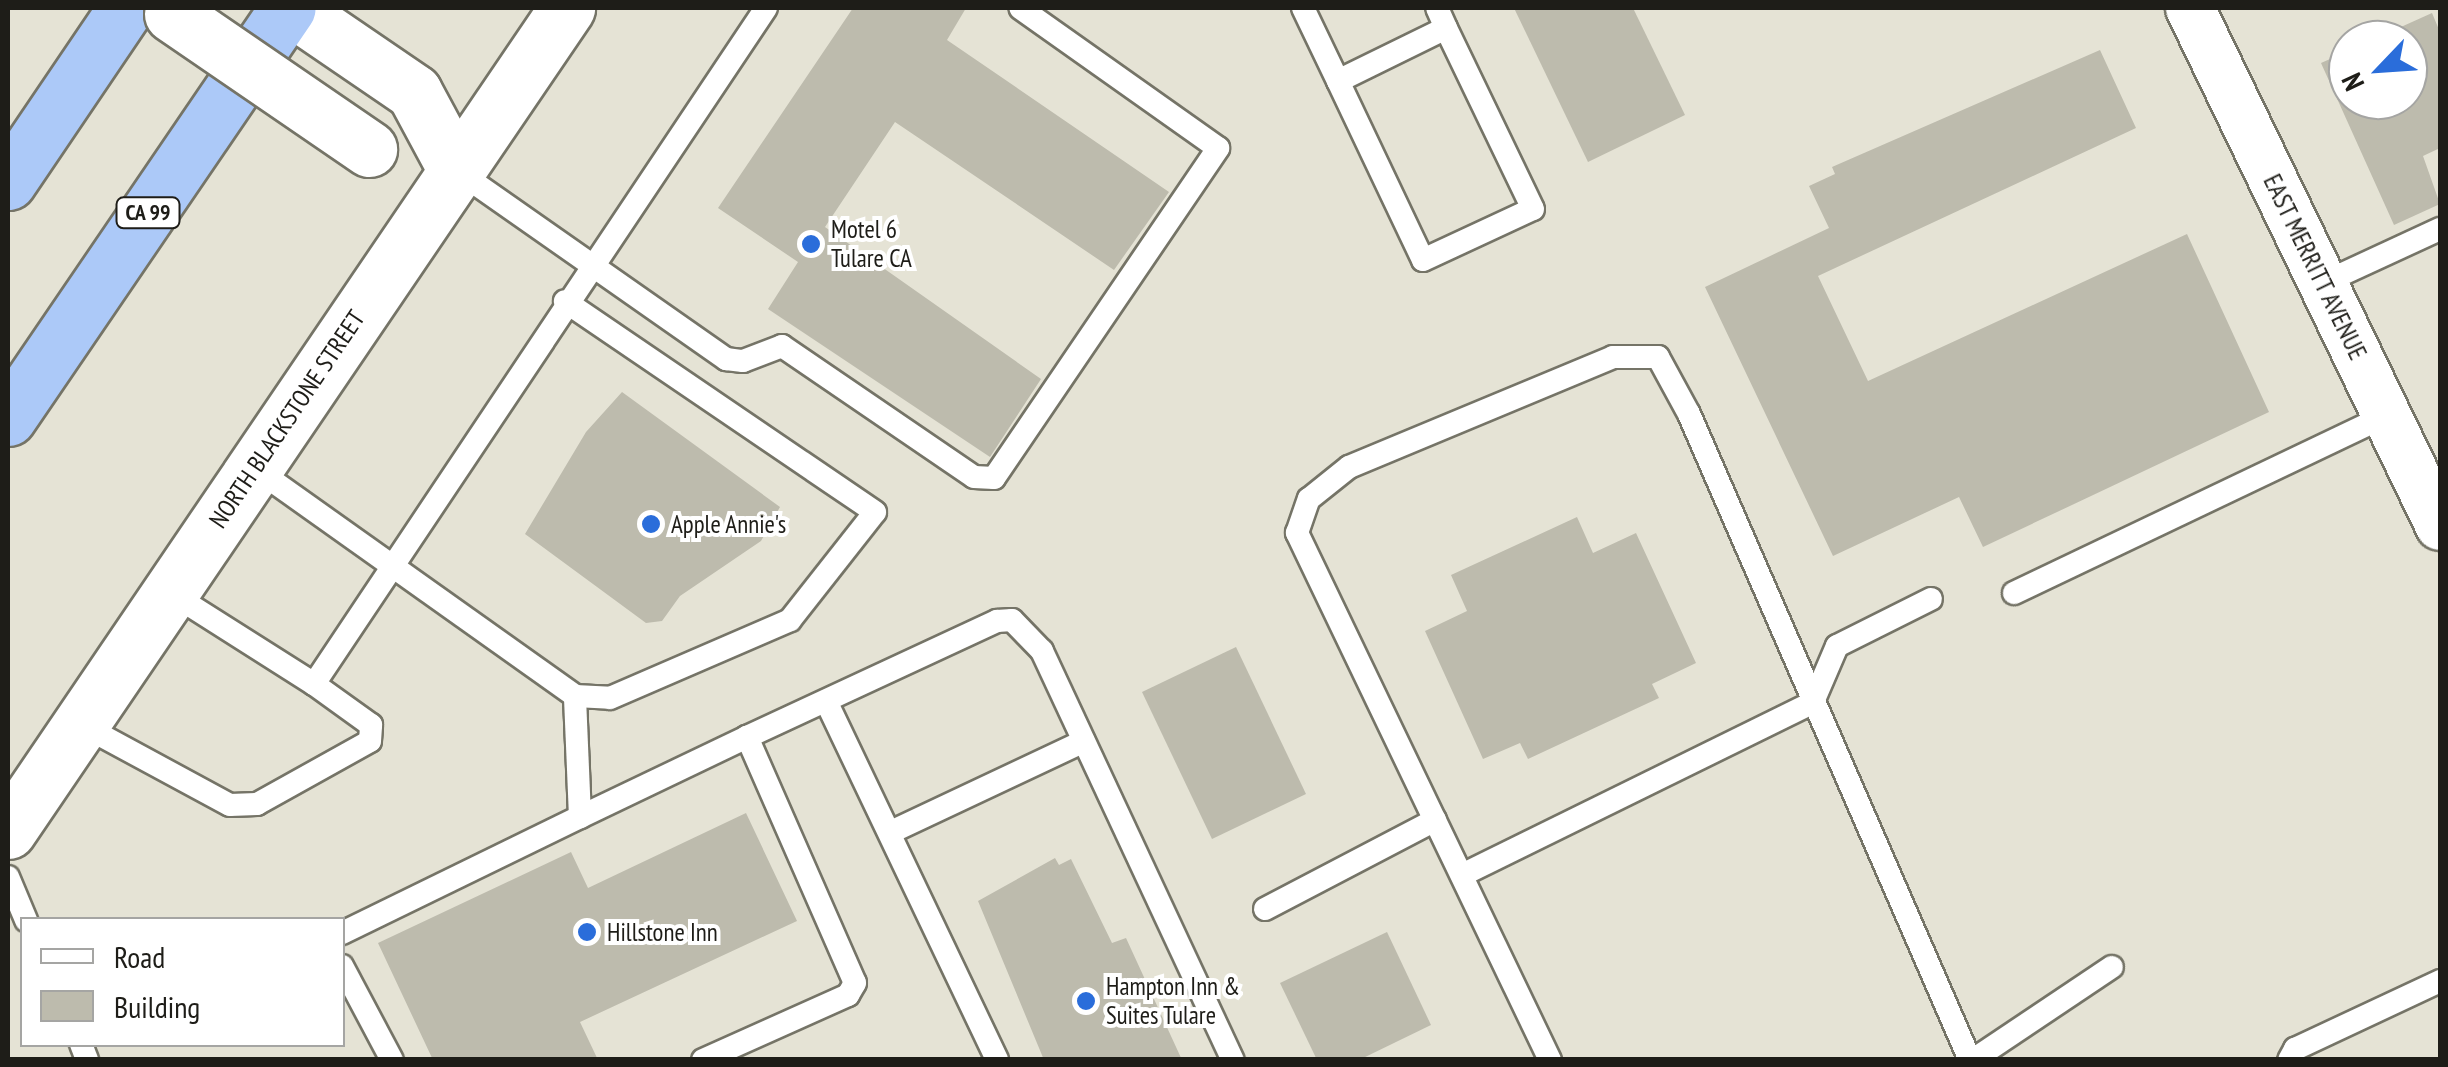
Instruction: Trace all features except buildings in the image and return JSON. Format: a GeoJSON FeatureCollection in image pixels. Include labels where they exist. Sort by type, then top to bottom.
{"type":"FeatureCollection","features":[{"type":"Feature","properties":{"kind":"highway"},"geometry":{"type":"LineString","coordinates":[[8,182],[126,8]]}},
{"type":"Feature","properties":{"kind":"highway","name":"CA 99"},"geometry":{"type":"LineString","coordinates":[[8,418],[289,8]]}},
{"type":"Feature","properties":{"kind":"main road"},"geometry":{"type":"LineString","coordinates":[[163,8],[369,149],[456,170]]}},
{"type":"Feature","properties":{"kind":"main road"},"geometry":{"type":"LineString","coordinates":[[289,8],[414,92],[456,170]]}},
{"type":"Feature","properties":{"kind":"main road","name":"NORTH BLACKSTONE STREET"},"geometry":{"type":"LineString","coordinates":[[8,830],[567,8]]}},
{"type":"Feature","properties":{"kind":"street","name":"EAST MERRITT AVENUE"},"geometry":{"type":"LineString","coordinates":[[2190,8],[2440,526]]}},
{"type":"Feature","properties":{"kind":"lane"},"geometry":{"type":"LineString","coordinates":[[314,684],[589,264],[766,8]]}},
{"type":"Feature","properties":{"kind":"lane"},"geometry":{"type":"LineString","coordinates":[[456,170],[726,360],[743,361],[782,346],[974,477],[994,478],[1218,148],[1020,8]]}},
{"type":"Feature","properties":{"kind":"lane"},"geometry":{"type":"LineString","coordinates":[[1302,8],[1423,260],[1533,208],[1441,18],[1338,81]]}},
{"type":"Feature","properties":{"kind":"lane"},"geometry":{"type":"LineString","coordinates":[[2322,282],[2440,228]]}},
{"type":"Feature","properties":{"kind":"lane"},"geometry":{"type":"LineString","coordinates":[[254,467],[575,696],[610,698],[790,620],[875,512],[565,301]]}},
{"type":"Feature","properties":{"kind":"lane"},"geometry":{"type":"LineString","coordinates":[[1550,1060],[1298,533],[1309,499],[1349,468],[1613,357],[1658,357],[1689,414],[1971,1060],[2112,967]]}},
{"type":"Feature","properties":{"kind":"lane"},"geometry":{"type":"LineString","coordinates":[[2014,593],[2387,415]]}},
{"type":"Feature","properties":{"kind":"lane"},"geometry":{"type":"LineString","coordinates":[[80,724],[230,805],[257,804],[370,741],[370,726],[314,684],[169,592]]}},
{"type":"Feature","properties":{"kind":"lane"},"geometry":{"type":"LineString","coordinates":[[1462,875],[1812,702],[1837,646],[1931,599]]}},
{"type":"Feature","properties":{"kind":"lane"},"geometry":{"type":"LineString","coordinates":[[345,932],[826,700],[997,621],[1012,620],[1042,651],[1233,1060]]}},
{"type":"Feature","properties":{"kind":"lane"},"geometry":{"type":"LineString","coordinates":[[575,696],[580,817]]}},
{"type":"Feature","properties":{"kind":"lane"},"geometry":{"type":"LineString","coordinates":[[826,700],[996,1060]]}},
{"type":"Feature","properties":{"kind":"lane"},"geometry":{"type":"LineString","coordinates":[[703,1060],[848,995],[856,983],[747,737]]}},
{"type":"Feature","properties":{"kind":"lane"},"geometry":{"type":"LineString","coordinates":[[891,832],[1084,741]]}},
{"type":"Feature","properties":{"kind":"lane"},"geometry":{"type":"LineString","coordinates":[[1264,909],[1435,820]]}},
{"type":"Feature","properties":{"kind":"lane"},"geometry":{"type":"LineString","coordinates":[[8,877],[25,917]]}},
{"type":"Feature","properties":{"kind":"lane"},"geometry":{"type":"LineString","coordinates":[[345,972],[392,1060]]}},
{"type":"Feature","properties":{"kind":"lane"},"geometry":{"type":"LineString","coordinates":[[2289,1060],[2295,1049],[2440,981]]}},
{"type":"Feature","properties":{"kind":"place","name":"Motel 6 Tulare CA"},"geometry":{"type":"Point","coordinates":[811,244]}},
{"type":"Feature","properties":{"kind":"place","name":"Apple Annie's"},"geometry":{"type":"Point","coordinates":[651,524]}},
{"type":"Feature","properties":{"kind":"place","name":"Hillstone Inn"},"geometry":{"type":"Point","coordinates":[587,932]}},
{"type":"Feature","properties":{"kind":"place","name":"Hampton Inn & Suites Tulare"},"geometry":{"type":"Point","coordinates":[1086,1001]}}]}
